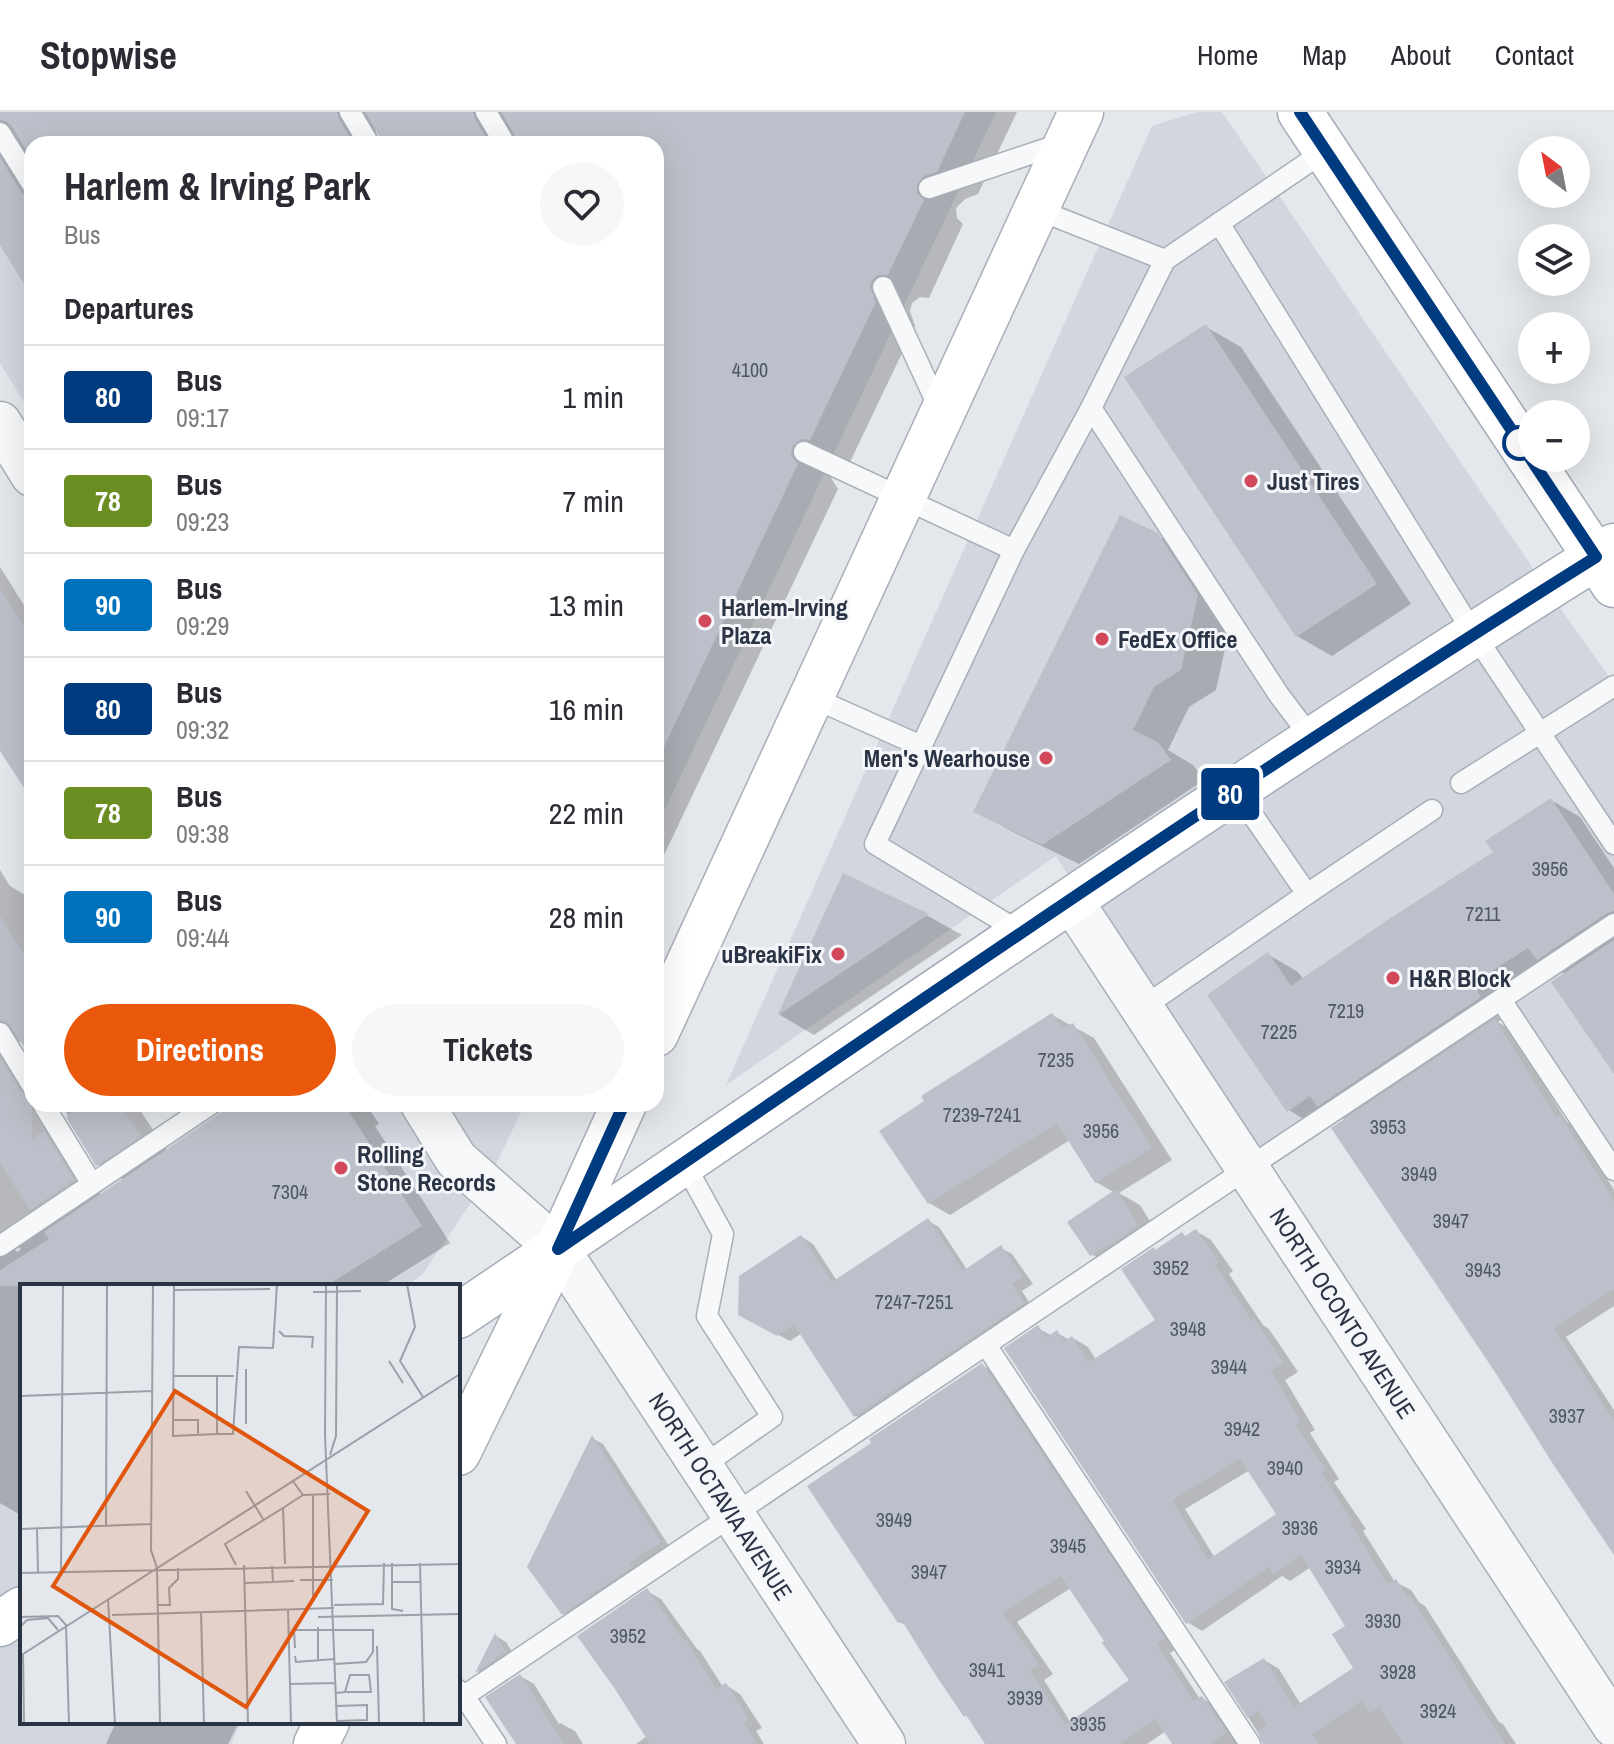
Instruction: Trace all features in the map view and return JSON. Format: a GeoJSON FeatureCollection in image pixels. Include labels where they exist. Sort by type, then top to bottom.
{"type":"FeatureCollection","features":[{"type":"Feature","properties":{"kind":"main road"},"geometry":{"type":"LineString","coordinates":[[460,1315],[1071,900],[1474,634],[1608,563],[1300,112]]}},
{"type":"Feature","properties":{"kind":"main road"},"geometry":{"type":"LineString","coordinates":[[664,1017],[1074,127]]}},
{"type":"Feature","properties":{"kind":"main road"},"geometry":{"type":"LineString","coordinates":[[460,1449],[558,1249],[620,1112]]}},
{"type":"Feature","properties":{"kind":"main road"},"geometry":{"type":"LineString","coordinates":[[0,1624],[20,1610]]}},
{"type":"Feature","properties":{"kind":"main road"},"geometry":{"type":"LineString","coordinates":[[316,1744],[326,1724]]}},
{"type":"Feature","properties":{"kind":"street"},"geometry":{"type":"LineString","coordinates":[[0,423],[24,462]]}},
{"type":"Feature","properties":{"kind":"street","name":"NORTH OCONTO AVENUE"},"geometry":{"type":"LineString","coordinates":[[1071,900],[1614,1726]]}},
{"type":"Feature","properties":{"kind":"street","name":"NORTH OCTAVIA AVENUE"},"geometry":{"type":"LineString","coordinates":[[427,1112],[456,1159],[558,1249],[884,1744]]}},
{"type":"Feature","properties":{"kind":"lane"},"geometry":{"type":"LineString","coordinates":[[350,112],[364,136]]}},
{"type":"Feature","properties":{"kind":"lane"},"geometry":{"type":"LineString","coordinates":[[486,112],[500,136]]}},
{"type":"Feature","properties":{"kind":"lane"},"geometry":{"type":"LineString","coordinates":[[929,188],[1074,127]]}},
{"type":"Feature","properties":{"kind":"lane"},"geometry":{"type":"LineString","coordinates":[[0,133],[24,171]]}},
{"type":"Feature","properties":{"kind":"lane"},"geometry":{"type":"LineString","coordinates":[[1022,933],[875,844],[1014,550],[1091,408],[1165,260],[1325,151]]}},
{"type":"Feature","properties":{"kind":"lane"},"geometry":{"type":"LineString","coordinates":[[1036,209],[1165,260]]}},
{"type":"Feature","properties":{"kind":"lane"},"geometry":{"type":"LineString","coordinates":[[1219,223],[1474,634],[1614,844]]}},
{"type":"Feature","properties":{"kind":"lane"},"geometry":{"type":"LineString","coordinates":[[883,287],[942,413]]}},
{"type":"Feature","properties":{"kind":"lane"},"geometry":{"type":"LineString","coordinates":[[1091,408],[1279,695],[1313,740]]}},
{"type":"Feature","properties":{"kind":"lane"},"geometry":{"type":"LineString","coordinates":[[804,452],[1014,550]]}},
{"type":"Feature","properties":{"kind":"lane"},"geometry":{"type":"LineString","coordinates":[[1461,783],[1614,686]]}},
{"type":"Feature","properties":{"kind":"lane"},"geometry":{"type":"LineString","coordinates":[[811,697],[921,746]]}},
{"type":"Feature","properties":{"kind":"lane"},"geometry":{"type":"LineString","coordinates":[[1236,791],[1307,894]]}},
{"type":"Feature","properties":{"kind":"lane"},"geometry":{"type":"LineString","coordinates":[[1142,1008],[1432,810]]}},
{"type":"Feature","properties":{"kind":"lane"},"geometry":{"type":"LineString","coordinates":[[496,1744],[461,1693],[1614,924]]}},
{"type":"Feature","properties":{"kind":"lane"},"geometry":{"type":"LineString","coordinates":[[1501,1000],[1614,1170]]}},
{"type":"Feature","properties":{"kind":"lane"},"geometry":{"type":"LineString","coordinates":[[0,1033],[24,1072]]}},
{"type":"Feature","properties":{"kind":"lane"},"geometry":{"type":"LineString","coordinates":[[48,1112],[92,1184]]}},
{"type":"Feature","properties":{"kind":"lane"},"geometry":{"type":"LineString","coordinates":[[0,1246],[199,1112]]}},
{"type":"Feature","properties":{"kind":"lane"},"geometry":{"type":"LineString","coordinates":[[684,1163],[723,1234],[707,1316],[772,1417],[701,1467]]}},
{"type":"Feature","properties":{"kind":"lane"},"geometry":{"type":"LineString","coordinates":[[986,1345],[1250,1744]]}},
{"type":"Feature","properties":{"kind":"shaded area","name":"Harlem-Irving Plaza"},"geometry":{"type":"Polygon","coordinates":[[[0,112],[996,112],[664,811],[664,136],[24,136],[24,402],[0,363],[0,112]]]}},
{"type":"Feature","properties":{"kind":"shaded area"},"geometry":{"type":"Polygon","coordinates":[[[1197,112],[1222,112],[1614,684],[1614,1153],[1505,990],[1249,1163],[1056,856],[726,1085],[1152,126],[1197,112]]]}},
{"type":"Feature","properties":{"kind":"shaded area"},"geometry":{"type":"Polygon","coordinates":[[[211,1112],[521,1112],[493,1170],[422,1275],[409,1284],[20,1284],[20,1724],[240,1724],[231,1744],[0,1744],[0,1254],[211,1112]]]}},
{"type":"Feature","properties":{"kind":"building"},"geometry":{"type":"Polygon","coordinates":[[[0,112],[337,112],[349,136],[24,136],[24,147],[11,125],[0,120],[0,112]]]}},
{"type":"Feature","properties":{"kind":"building"},"geometry":{"type":"Polygon","coordinates":[[[365,112],[473,112],[485,136],[379,136],[365,112]]]}},
{"type":"Feature","properties":{"kind":"building","name":"Harlem-Irving Plaza"},"geometry":{"type":"Polygon","coordinates":[[[501,112],[965,112],[937,172],[924,176],[917,185],[917,193],[924,200],[888,275],[878,275],[872,280],[870,287],[876,302],[810,440],[802,439],[793,446],[791,454],[798,464],[664,747],[664,136],[515,136],[501,112]]]}},
{"type":"Feature","properties":{"kind":"building"},"geometry":{"type":"Polygon","coordinates":[[[0,157],[24,194],[24,284],[0,245],[0,157]]]}},
{"type":"Feature","properties":{"kind":"building","name":"Just Tires"},"geometry":{"type":"Polygon","coordinates":[[[1206,324],[1377,584],[1296,637],[1124,377],[1206,324]]]}},
{"type":"Feature","properties":{"kind":"building"},"geometry":{"type":"Polygon","coordinates":[[[1120,515],[1158,533],[1198,595],[1181,670],[1154,687],[1133,730],[1158,742],[1171,760],[1042,845],[973,812],[1120,515]]]}},
{"type":"Feature","properties":{"kind":"building"},"geometry":{"type":"Polygon","coordinates":[[[0,589],[24,626],[24,788],[0,751],[0,589]]]}},
{"type":"Feature","properties":{"kind":"building"},"geometry":{"type":"Polygon","coordinates":[[[1551,798],[1614,894],[1614,911],[1537,960],[1528,948],[1473,983],[1481,997],[1317,1107],[1310,1096],[1287,1112],[1207,995],[1268,952],[1291,986],[1493,852],[1485,841],[1551,798]]]}},
{"type":"Feature","properties":{"kind":"building","name":"uBreakiFix"},"geometry":{"type":"Polygon","coordinates":[[[843,873],[929,914],[777,1016],[843,873]]]}},
{"type":"Feature","properties":{"kind":"building"},"geometry":{"type":"Polygon","coordinates":[[[0,916],[24,954],[24,1047],[11,1026],[0,1020],[0,916]]]}},
{"type":"Feature","properties":{"kind":"building"},"geometry":{"type":"Polygon","coordinates":[[[1614,940],[1614,1074],[1551,982],[1614,940]]]}},
{"type":"Feature","properties":{"kind":"building"},"geometry":{"type":"Polygon","coordinates":[[[1052,1013],[1063,1029],[1073,1023],[1152,1148],[1095,1183],[1057,1123],[928,1204],[879,1131],[924,1101],[921,1096],[1052,1013]]]}},
{"type":"Feature","properties":{"kind":"building"},"geometry":{"type":"Polygon","coordinates":[[[1495,1019],[1556,1117],[1560,1115],[1614,1201],[1614,1289],[1554,1329],[1614,1421],[1614,1555],[1331,1128],[1495,1019]]]}},
{"type":"Feature","properties":{"kind":"building"},"geometry":{"type":"Polygon","coordinates":[[[0,1058],[24,1095],[24,1112],[32,1112],[32,1139],[44,1131],[74,1180],[30,1210],[0,1163],[0,1058]]]}},
{"type":"Feature","properties":{"kind":"building"},"geometry":{"type":"Polygon","coordinates":[[[73,1112],[125,1112],[141,1136],[96,1166],[66,1117],[73,1112]]]}},
{"type":"Feature","properties":{"kind":"building"},"geometry":{"type":"Polygon","coordinates":[[[222,1112],[349,1112],[422,1226],[329,1284],[0,1286],[0,1270],[49,1239],[44,1232],[222,1112]]]}},
{"type":"Feature","properties":{"kind":"building"},"geometry":{"type":"Polygon","coordinates":[[[1116,1189],[1139,1225],[1090,1256],[1067,1222],[1116,1189]]]}},
{"type":"Feature","properties":{"kind":"building"},"geometry":{"type":"Polygon","coordinates":[[[928,1218],[963,1271],[1001,1245],[1023,1277],[1012,1284],[1024,1303],[854,1417],[794,1325],[777,1336],[738,1315],[739,1276],[801,1235],[832,1282],[928,1218]]]}},
{"type":"Feature","properties":{"kind":"building"},"geometry":{"type":"Polygon","coordinates":[[[1196,1229],[1219,1262],[1215,1265],[1251,1320],[1254,1318],[1284,1363],[1271,1371],[1301,1422],[1296,1425],[1326,1470],[1321,1473],[1388,1584],[1396,1579],[1407,1596],[1410,1595],[1505,1744],[1404,1744],[1379,1707],[1370,1713],[1362,1701],[1312,1734],[1318,1744],[1263,1744],[1257,1731],[1267,1725],[1258,1711],[1248,1718],[1224,1682],[1264,1658],[1294,1707],[1353,1668],[1332,1634],[1345,1626],[1301,1555],[1273,1574],[1269,1567],[1186,1624],[1004,1348],[1038,1325],[1046,1338],[1057,1330],[1064,1342],[1072,1336],[1089,1362],[1155,1320],[1121,1269],[1182,1232],[1185,1236],[1196,1229]],[[1240,1459],[1172,1500],[1208,1560],[1276,1514],[1240,1459]]]}},
{"type":"Feature","properties":{"kind":"building"},"geometry":{"type":"Polygon","coordinates":[[[982,1363],[1165,1638],[1157,1644],[1193,1701],[1202,1696],[1227,1732],[1210,1744],[1172,1744],[1156,1719],[1120,1744],[985,1744],[902,1621],[898,1623],[807,1486],[871,1443],[869,1439],[982,1363]],[[1061,1576],[1003,1613],[1039,1665],[1030,1671],[1065,1725],[1129,1680],[1102,1643],[1104,1641],[1061,1576]]]}},
{"type":"Feature","properties":{"kind":"building"},"geometry":{"type":"Polygon","coordinates":[[[592,1435],[661,1542],[629,1563],[632,1567],[562,1615],[527,1567],[592,1435]]]}},
{"type":"Feature","properties":{"kind":"building"},"geometry":{"type":"Polygon","coordinates":[[[647,1588],[686,1640],[716,1689],[726,1683],[749,1719],[744,1723],[757,1744],[650,1744],[577,1636],[647,1588]]]}},
{"type":"Feature","properties":{"kind":"building"},"geometry":{"type":"Polygon","coordinates":[[[495,1633],[506,1652],[475,1673],[495,1633]]]}},
{"type":"Feature","properties":{"kind":"building"},"geometry":{"type":"Polygon","coordinates":[[[520,1674],[564,1744],[516,1744],[485,1697],[520,1674]]]}},
{"type":"Feature","properties":{"kind":"bus line","name":"80"},"geometry":{"type":"LineString","coordinates":[[620,1112],[558,1249],[1095,884],[1596,557],[1300,112]]}},
{"type":"Feature","properties":{"kind":"place","name":"Just Tires"},"geometry":{"type":"Point","coordinates":[1251,481]}},
{"type":"Feature","properties":{"kind":"place","name":"Harlem-Irving Plaza"},"geometry":{"type":"Point","coordinates":[705,621]}},
{"type":"Feature","properties":{"kind":"place","name":"FedEx Office"},"geometry":{"type":"Point","coordinates":[1102,639]}},
{"type":"Feature","properties":{"kind":"place","name":"Men's Wearhouse"},"geometry":{"type":"Point","coordinates":[1046,758]}},
{"type":"Feature","properties":{"kind":"place","name":"uBreakiFix"},"geometry":{"type":"Point","coordinates":[838,954]}},
{"type":"Feature","properties":{"kind":"place","name":"H&R Block"},"geometry":{"type":"Point","coordinates":[1393,978]}},
{"type":"Feature","properties":{"kind":"place","name":"Rolling Stone Records"},"geometry":{"type":"Point","coordinates":[341,1168]}}]}
